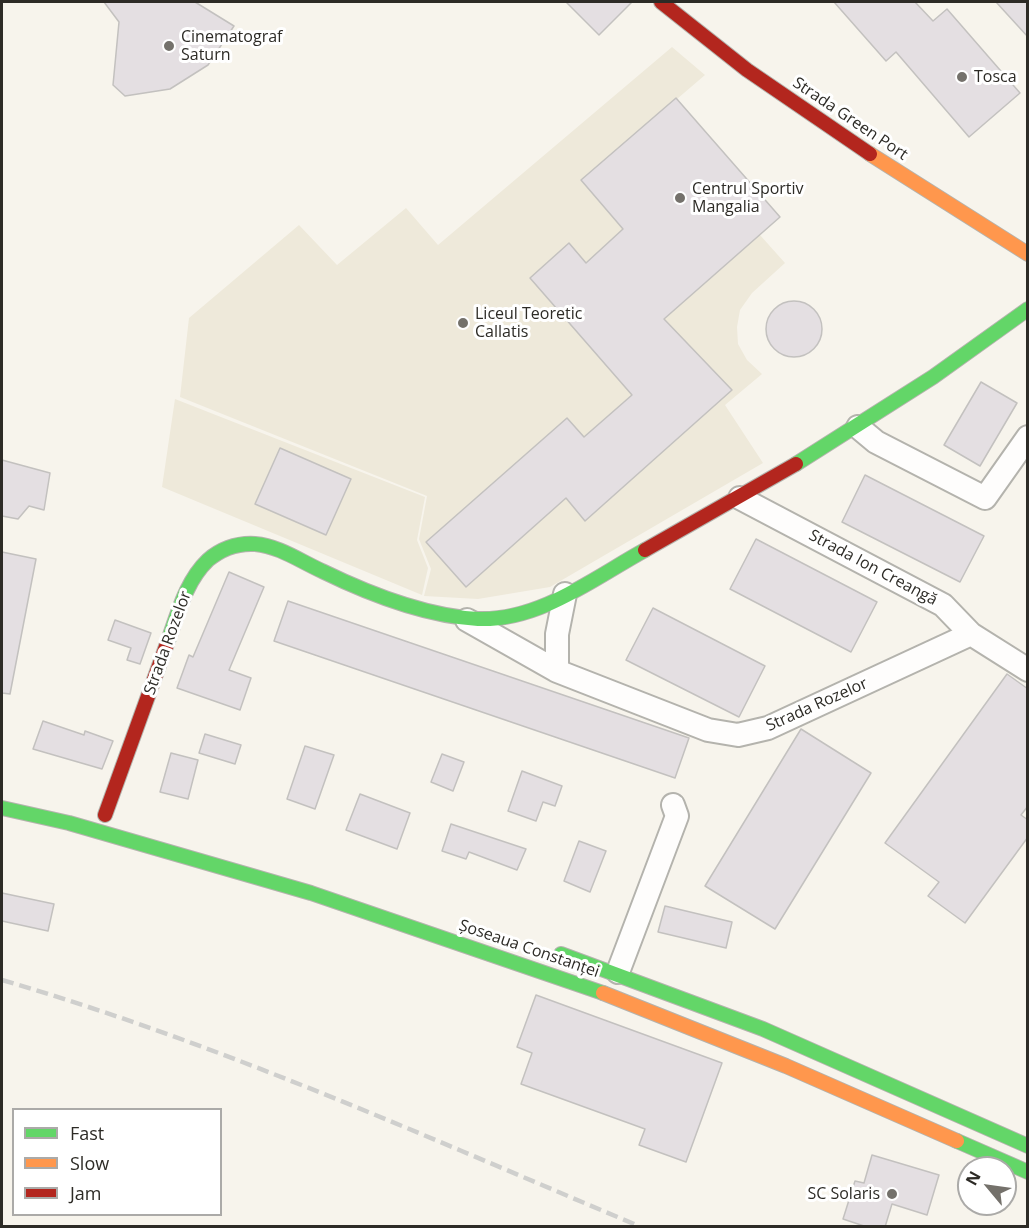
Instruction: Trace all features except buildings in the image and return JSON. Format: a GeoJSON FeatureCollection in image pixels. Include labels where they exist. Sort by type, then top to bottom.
{"type":"FeatureCollection","features":[{"type":"Feature","properties":{"kind":"street","name":"Strada Green Port"},"geometry":{"type":"LineString","coordinates":[[661,2],[821,121],[1028,254]]}},
{"type":"Feature","properties":{"kind":"street","name":"Strada Rozelor"},"geometry":{"type":"LineString","coordinates":[[106,815],[185,593],[199,567],[223,549],[247,544],[274,549],[364,590],[430,611],[498,618],[536,608],[740,498],[858,427],[1028,309]]}},
{"type":"Feature","properties":{"kind":"street"},"geometry":{"type":"LineString","coordinates":[[858,427],[876,442],[985,498],[1028,437]]}},
{"type":"Feature","properties":{"kind":"street","name":"Strada Ion Creangă"},"geometry":{"type":"LineString","coordinates":[[740,498],[943,604],[971,634],[1028,670]]}},
{"type":"Feature","properties":{"kind":"street"},"geometry":{"type":"LineString","coordinates":[[557,671],[557,634],[565,594]]}},
{"type":"Feature","properties":{"kind":"street","name":"Strada Rozelor"},"geometry":{"type":"LineString","coordinates":[[460,615],[557,671],[708,730],[738,735],[768,728],[971,634]]}},
{"type":"Feature","properties":{"kind":"street"},"geometry":{"type":"LineString","coordinates":[[618,972],[677,816],[673,805]]}},
{"type":"Feature","properties":{"kind":"street","name":"Șoseaua Constanței"},"geometry":{"type":"LineString","coordinates":[[2,808],[69,823],[311,893],[562,976],[786,1066],[1028,1172]]}},
{"type":"Feature","properties":{"kind":"street","name":"Șoseaua Constanței"},"geometry":{"type":"LineString","coordinates":[[550,950],[618,972],[763,1029],[1028,1146]]}},
{"type":"Feature","properties":{"kind":"shaded area","name":"Liceul Teoretic Callatis"},"geometry":{"type":"Polygon","coordinates":[[[672,47],[705,75],[677,99],[780,217],[760,235],[785,263],[752,293],[740,310],[737,327],[738,344],[747,360],[762,374],[725,405],[763,463],[550,587],[478,599],[424,596],[431,569],[419,539],[427,496],[180,397],[189,318],[299,225],[337,265],[406,208],[438,245],[672,47]]]}},
{"type":"Feature","properties":{"kind":"shaded area"},"geometry":{"type":"Polygon","coordinates":[[[175,399],[425,497],[417,540],[428,568],[422,595],[162,487],[175,399]]]}},
{"type":"Feature","properties":{"kind":"railway"},"geometry":{"type":"LineString","coordinates":[[2,980],[84,1005],[244,1063],[403,1126],[639,1226]]}},
{"type":"Feature","properties":{"kind":"traffic: fast"},"geometry":{"type":"LineString","coordinates":[[796,464],[933,377],[1028,309]]}},
{"type":"Feature","properties":{"kind":"traffic: fast"},"geometry":{"type":"LineString","coordinates":[[168,641],[184,598],[200,568],[208,560],[230,547],[264,545],[378,596],[418,609],[478,619],[501,618],[545,605],[566,596],[645,550]]}},
{"type":"Feature","properties":{"kind":"traffic: fast"},"geometry":{"type":"LineString","coordinates":[[2,808],[69,823],[311,893],[603,993]]}},
{"type":"Feature","properties":{"kind":"traffic: fast"},"geometry":{"type":"LineString","coordinates":[[561,954],[763,1029],[1028,1146]]}},
{"type":"Feature","properties":{"kind":"traffic: fast"},"geometry":{"type":"LineString","coordinates":[[957,1141],[1028,1172]]}},
{"type":"Feature","properties":{"kind":"traffic: slow"},"geometry":{"type":"LineString","coordinates":[[870,154],[1028,254]]}},
{"type":"Feature","properties":{"kind":"traffic: slow"},"geometry":{"type":"LineString","coordinates":[[603,993],[786,1066],[957,1141]]}},
{"type":"Feature","properties":{"kind":"traffic: jam"},"geometry":{"type":"LineString","coordinates":[[661,2],[747,70],[870,154]]}},
{"type":"Feature","properties":{"kind":"traffic: jam"},"geometry":{"type":"LineString","coordinates":[[645,550],[796,464]]}},
{"type":"Feature","properties":{"kind":"traffic: jam"},"geometry":{"type":"LineString","coordinates":[[105,815],[168,641]]}},
{"type":"Feature","properties":{"kind":"place","name":"Cinematograf Saturn"},"geometry":{"type":"Point","coordinates":[169,46]}},
{"type":"Feature","properties":{"kind":"place","name":"Tosca"},"geometry":{"type":"Point","coordinates":[962,77]}},
{"type":"Feature","properties":{"kind":"place","name":"Centrul Sportiv Mangalia"},"geometry":{"type":"Point","coordinates":[680,198]}},
{"type":"Feature","properties":{"kind":"place","name":"Liceul Teoretic Callatis"},"geometry":{"type":"Point","coordinates":[463,323]}},
{"type":"Feature","properties":{"kind":"place","name":"SC Solaris"},"geometry":{"type":"Point","coordinates":[892,1194]}}]}
